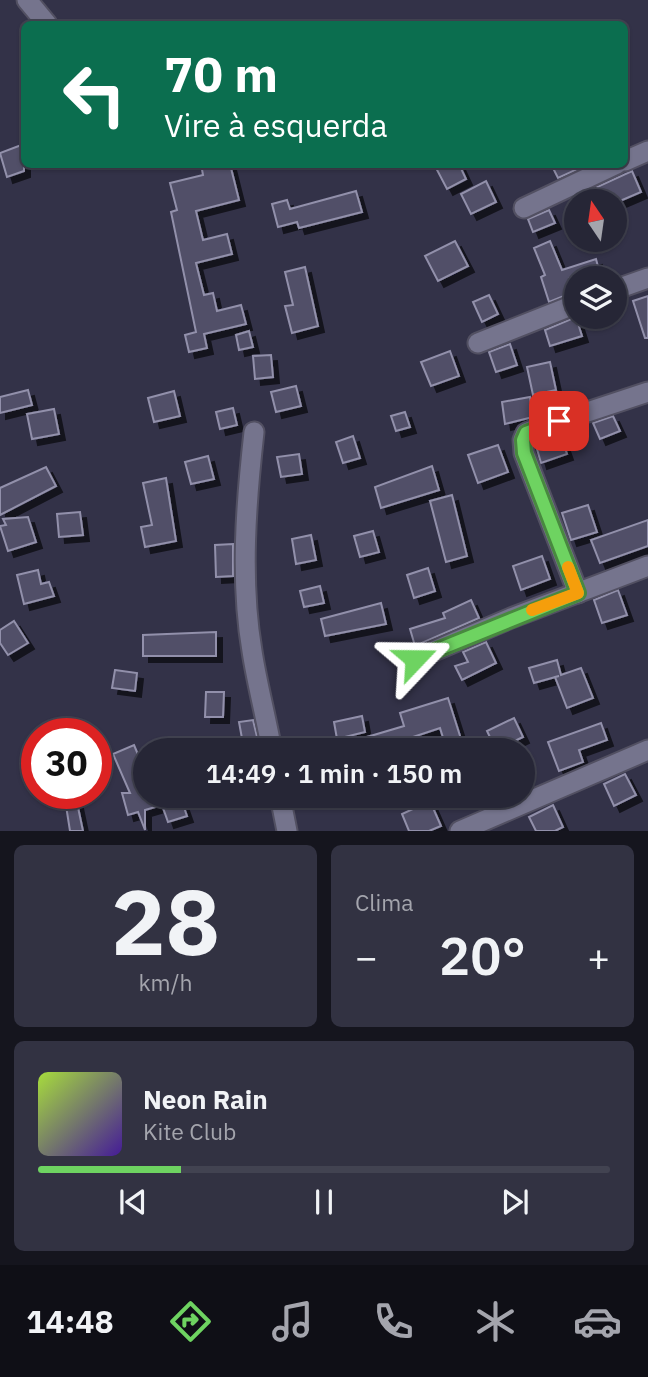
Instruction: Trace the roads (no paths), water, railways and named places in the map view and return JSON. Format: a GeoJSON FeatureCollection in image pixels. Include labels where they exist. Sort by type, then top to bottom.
{"type":"FeatureCollection","features":[{"type":"Feature","properties":{"kind":"street"},"geometry":{"type":"LineString","coordinates":[[27,0],[44,21]]}},
{"type":"Feature","properties":{"kind":"street"},"geometry":{"type":"LineString","coordinates":[[628,160],[648,151]]}},
{"type":"Feature","properties":{"kind":"street"},"geometry":{"type":"LineString","coordinates":[[524,208],[609,168]]}},
{"type":"Feature","properties":{"kind":"street"},"geometry":{"type":"LineString","coordinates":[[627,286],[648,279]]}},
{"type":"Feature","properties":{"kind":"street"},"geometry":{"type":"LineString","coordinates":[[478,343],[564,309]]}},
{"type":"Feature","properties":{"kind":"street"},"geometry":{"type":"LineString","coordinates":[[578,593],[524,453],[523,440],[526,433],[648,393]]}},
{"type":"Feature","properties":{"kind":"street"},"geometry":{"type":"LineString","coordinates":[[254,432],[249,473],[248,613],[251,651],[269,738]]}},
{"type":"Feature","properties":{"kind":"street"},"geometry":{"type":"LineString","coordinates":[[415,659],[648,566]]}},
{"type":"Feature","properties":{"kind":"street"},"geometry":{"type":"LineString","coordinates":[[460,831],[647,754]]}},
{"type":"Feature","properties":{"kind":"street"},"geometry":{"type":"LineString","coordinates":[[282,808],[286,831]]}}]}
